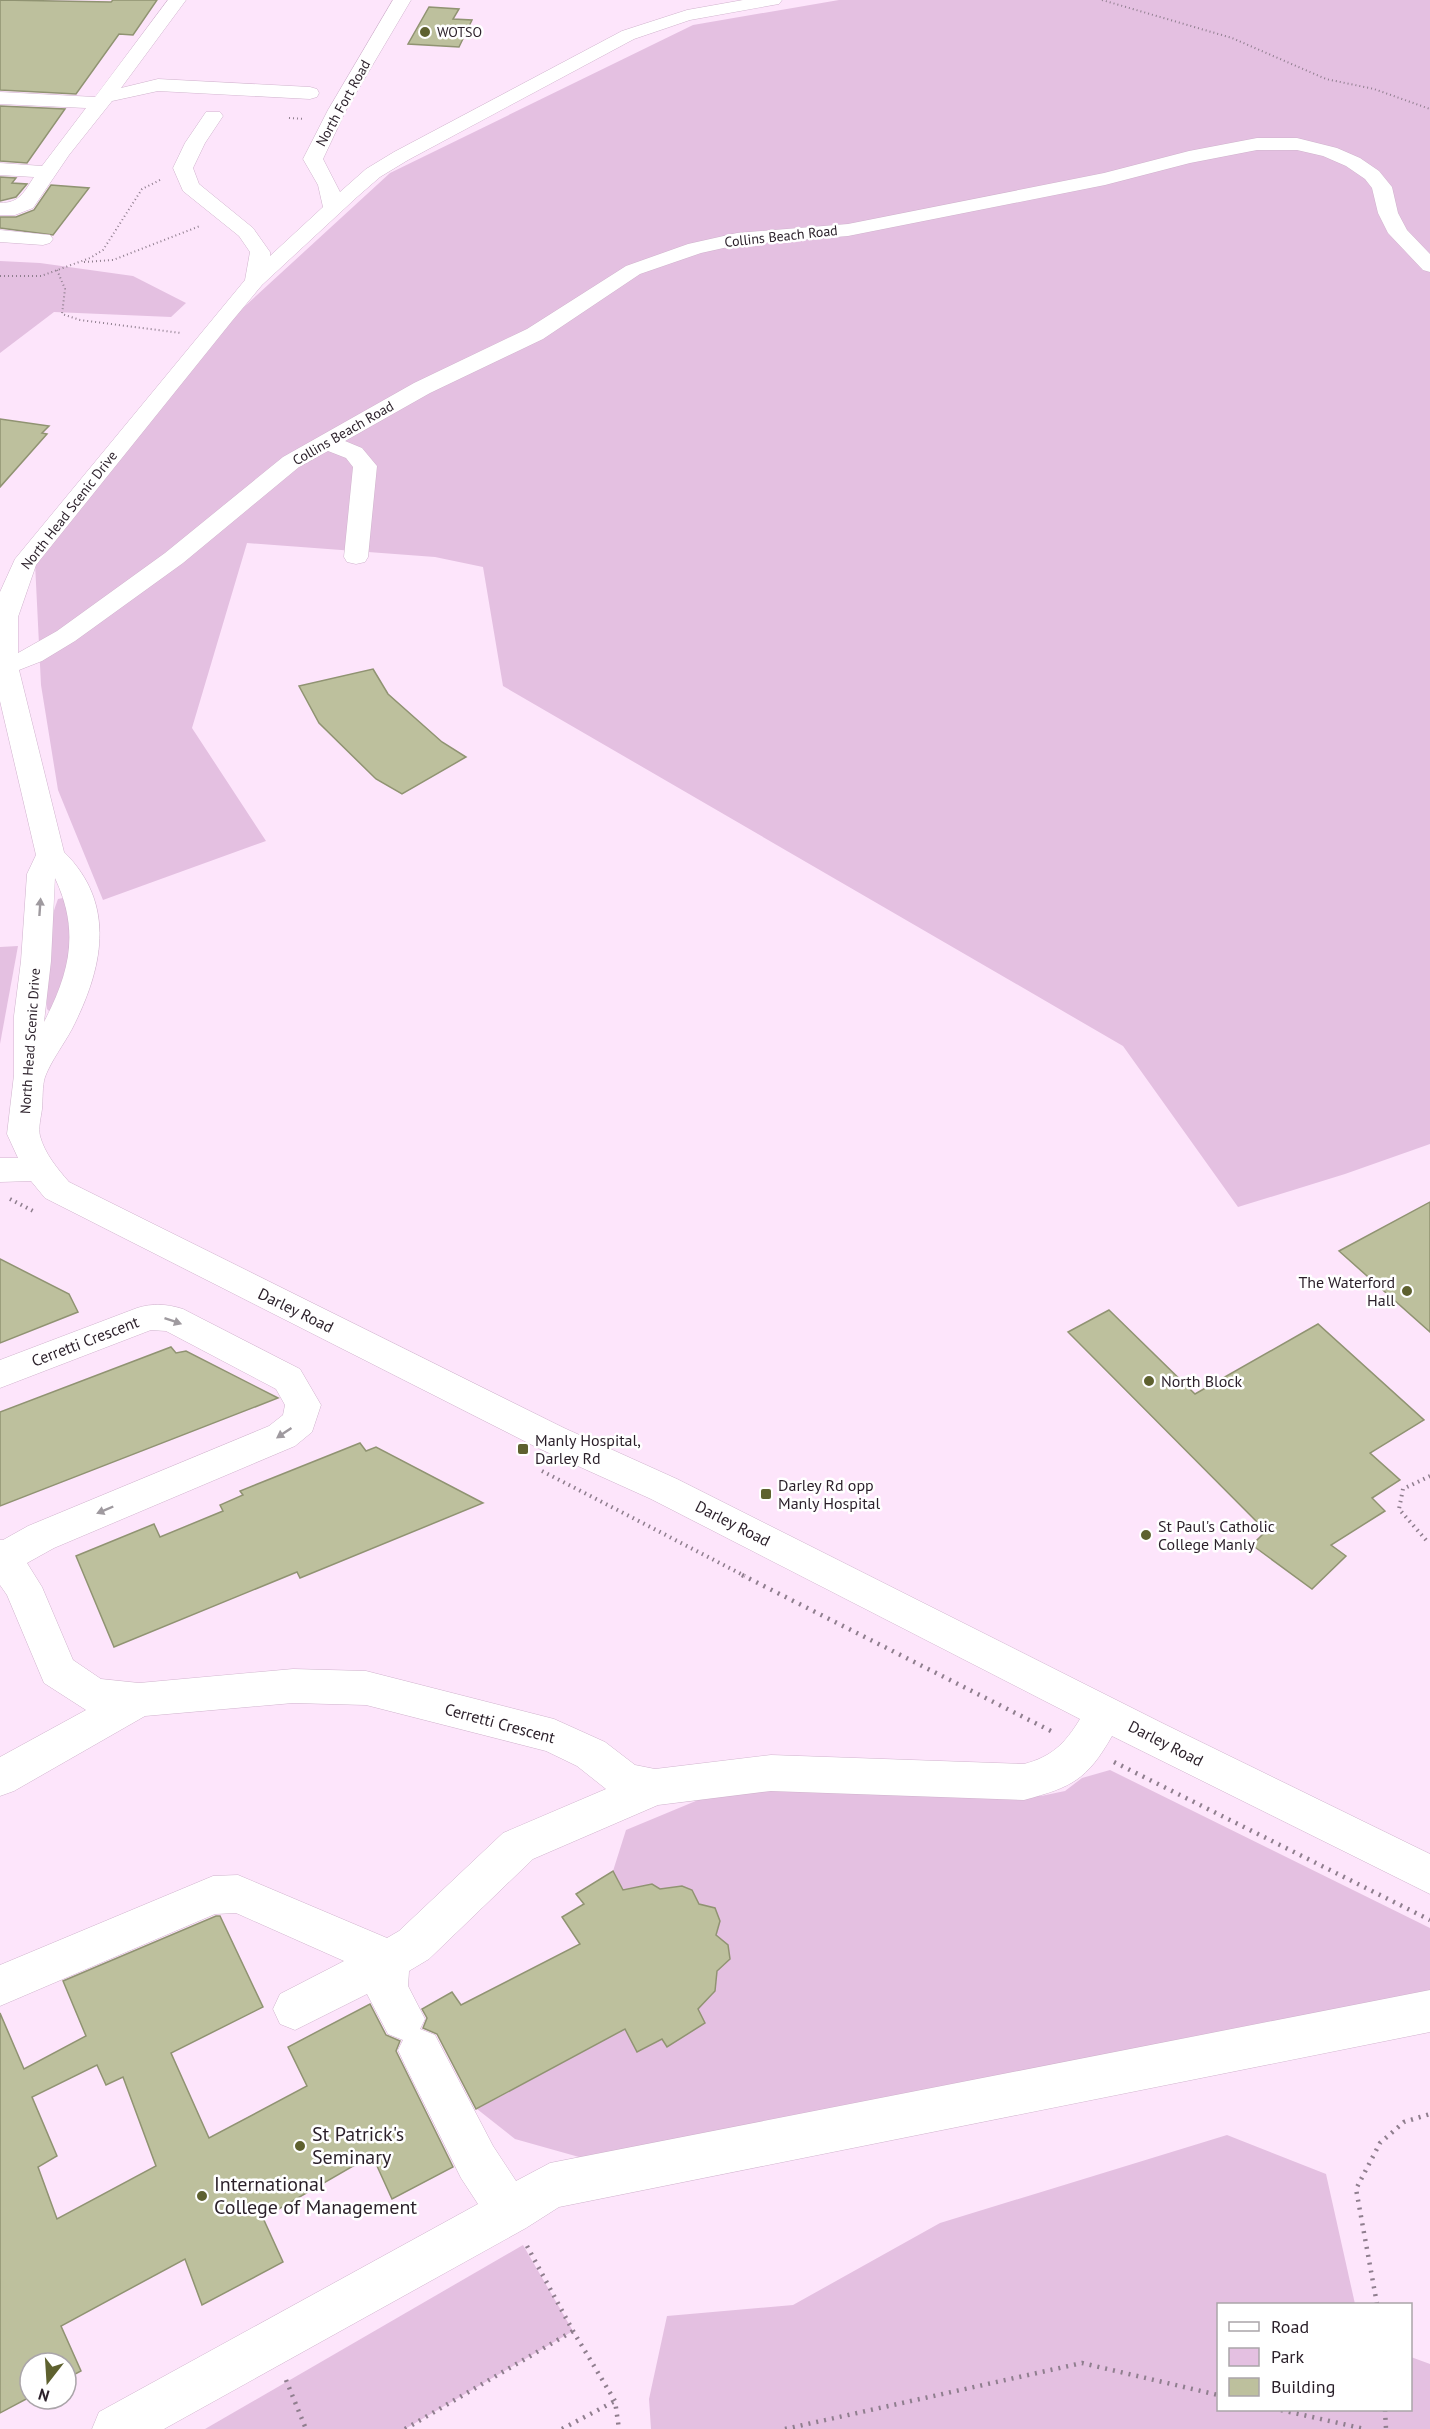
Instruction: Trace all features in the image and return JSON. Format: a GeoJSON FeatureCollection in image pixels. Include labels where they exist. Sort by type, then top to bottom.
{"type":"FeatureCollection","features":[{"type":"Feature","properties":{"kind":"street"},"geometry":{"type":"LineString","coordinates":[[0,209],[15,209],[26,204],[62,151],[177,0]]}},
{"type":"Feature","properties":{"kind":"street","name":"North Fort Road"},"geometry":{"type":"LineString","coordinates":[[334,210],[328,185],[313,159],[337,110],[402,0]]}},
{"type":"Feature","properties":{"kind":"street","name":"North Head Scenic Drive"},"geometry":{"type":"LineString","coordinates":[[17,1169],[30,1075],[29,1016],[37,952],[42,874],[50,855],[5,666],[6,617],[13,590],[24,564],[224,316],[255,281],[373,173],[628,35],[687,15],[749,2],[773,0]]}},
{"type":"Feature","properties":{"kind":"street"},"geometry":{"type":"LineString","coordinates":[[127,68],[139,78],[158,85],[231,90],[310,93],[354,83]]}},
{"type":"Feature","properties":{"kind":"street"},"geometry":{"type":"LineString","coordinates":[[0,98],[103,100],[158,85]]}},
{"type":"Feature","properties":{"kind":"street"},"geometry":{"type":"LineString","coordinates":[[231,90],[195,143],[183,168],[190,187],[246,232],[260,252],[255,281]]}},
{"type":"Feature","properties":{"kind":"street"},"geometry":{"type":"LineString","coordinates":[[310,93],[327,101],[337,110]]}},
{"type":"Feature","properties":{"kind":"street","name":"Collins Beach Road"},"geometry":{"type":"LineString","coordinates":[[5,666],[33,656],[66,636],[174,558],[291,462],[422,388],[535,334],[633,270],[695,248],[737,239],[848,230],[1105,179],[1189,157],[1257,144],[1297,144],[1330,152],[1353,162],[1372,175],[1382,187],[1388,213],[1398,233],[1430,266]]}},
{"type":"Feature","properties":{"kind":"street"},"geometry":{"type":"LineString","coordinates":[[0,169],[49,172]]}},
{"type":"Feature","properties":{"kind":"street"},"geometry":{"type":"LineString","coordinates":[[0,236],[43,239]]}},
{"type":"Feature","properties":{"kind":"street"},"geometry":{"type":"LineString","coordinates":[[327,442],[354,453],[365,466],[356,557]]}},
{"type":"Feature","properties":{"kind":"street"},"geometry":{"type":"LineString","coordinates":[[30,1075],[75,987],[85,954],[85,932],[78,903],[66,873],[50,855]]}},
{"type":"Feature","properties":{"kind":"street","name":"Darley Road"},"geometry":{"type":"LineString","coordinates":[[17,1169],[551,1438],[664,1488],[1430,1875]]}},
{"type":"Feature","properties":{"kind":"street","name":"Cerretti Crescent"},"geometry":{"type":"LineString","coordinates":[[0,1374],[149,1317],[171,1318],[288,1379],[303,1405],[299,1422],[282,1436],[41,1537],[2,1556],[23,1587],[58,1671],[93,1695],[139,1700],[293,1686],[366,1688],[554,1736],[591,1754],[625,1780],[656,1787],[771,1773],[1024,1782],[1053,1775],[1072,1764],[1105,1712]]}},
{"type":"Feature","properties":{"kind":"street"},"geometry":{"type":"LineString","coordinates":[[0,1778],[139,1700]]}},
{"type":"Feature","properties":{"kind":"street"},"geometry":{"type":"LineString","coordinates":[[295,2008],[414,1945],[518,1846],[656,1787]]}},
{"type":"Feature","properties":{"kind":"street"},"geometry":{"type":"LineString","coordinates":[[0,1986],[213,1895],[238,1894],[389,1960]]}},
{"type":"Feature","properties":{"kind":"street"},"geometry":{"type":"LineString","coordinates":[[389,1960],[386,1989],[412,2034],[477,2162],[510,2212]]}},
{"type":"Feature","properties":{"kind":"street"},"geometry":{"type":"LineString","coordinates":[[116,2429],[510,2212],[550,2186],[1430,2011]]}},
{"type":"Feature","properties":{"kind":"path"},"geometry":{"type":"LineString","coordinates":[[1102,0],[1232,38],[1326,79],[1374,89],[1430,109]]}},
{"type":"Feature","properties":{"kind":"path"},"geometry":{"type":"LineString","coordinates":[[289,118],[310,120]]}},
{"type":"Feature","properties":{"kind":"path"},"geometry":{"type":"LineString","coordinates":[[0,276],[41,276],[90,258],[103,250],[142,189]]}},
{"type":"Feature","properties":{"kind":"path"},"geometry":{"type":"LineString","coordinates":[[78,263],[113,260],[227,216]]}},
{"type":"Feature","properties":{"kind":"path"},"geometry":{"type":"LineString","coordinates":[[57,270],[64,289],[62,314],[80,320],[191,334]]}},
{"type":"Feature","properties":{"kind":"path"},"geometry":{"type":"LineString","coordinates":[[17,1169],[3,1196],[34,1211]]}},
{"type":"Feature","properties":{"kind":"path"},"geometry":{"type":"LineString","coordinates":[[538,1468],[717,1562],[1430,1920]]}},
{"type":"Feature","properties":{"kind":"path"},"geometry":{"type":"LineString","coordinates":[[1426,1540],[1399,1509],[1403,1489],[1430,1476]]}},
{"type":"Feature","properties":{"kind":"path"},"geometry":{"type":"LineString","coordinates":[[1377,2303],[1356,2189],[1380,2143],[1404,2122],[1430,2114]]}},
{"type":"Feature","properties":{"kind":"path"},"geometry":{"type":"LineString","coordinates":[[510,2212],[573,2331],[615,2401],[619,2429]]}},
{"type":"Feature","properties":{"kind":"path"},"geometry":{"type":"LineString","coordinates":[[405,2429],[573,2331]]}},
{"type":"Feature","properties":{"kind":"path"},"geometry":{"type":"LineString","coordinates":[[270,2344],[306,2429]]}},
{"type":"Feature","properties":{"kind":"path"},"geometry":{"type":"LineString","coordinates":[[785,2429],[1082,2363],[1217,2395]]}},
{"type":"Feature","properties":{"kind":"path"},"geometry":{"type":"LineString","coordinates":[[562,2429],[615,2401]]}},
{"type":"Feature","properties":{"kind":"path"},"geometry":{"type":"LineString","coordinates":[[1289,2411],[1365,2429]]}},
{"type":"Feature","properties":{"kind":"path"},"geometry":{"type":"LineString","coordinates":[[1385,2411],[1386,2429]]}},
{"type":"Feature","properties":{"kind":"green space"},"geometry":{"type":"Polygon","coordinates":[[[839,0],[1430,0],[1430,1144],[1345,1174],[1238,1207],[1123,1046],[503,686],[483,567],[435,557],[247,543],[192,728],[266,841],[103,900],[58,790],[41,685],[35,563],[232,318],[390,173],[693,25],[839,0]]]}},
{"type":"Feature","properties":{"kind":"green space"},"geometry":{"type":"Polygon","coordinates":[[[0,261],[40,263],[133,276],[186,303],[171,317],[54,312],[0,353],[0,261]]]}},
{"type":"Feature","properties":{"kind":"green space"},"geometry":{"type":"Polygon","coordinates":[[[63,898],[66,901],[76,935],[54,1009],[49,1011],[47,1009],[46,953],[53,913],[58,899],[63,898]]]}},
{"type":"Feature","properties":{"kind":"green space"},"geometry":{"type":"Polygon","coordinates":[[[18,946],[0,1044],[0,947],[18,946]]]}},
{"type":"Feature","properties":{"kind":"green space"},"geometry":{"type":"Polygon","coordinates":[[[1110,1770],[1430,1928],[1430,2002],[615,2160],[579,2157],[515,2139],[477,2109],[625,2029],[638,2052],[662,2039],[667,2047],[704,2023],[694,2000],[707,1999],[715,1991],[717,1971],[730,1959],[728,1945],[716,1935],[720,1921],[715,1908],[699,1904],[692,1890],[660,1889],[652,1884],[628,1898],[613,1871],[626,1830],[715,1793],[769,1788],[1041,1796],[1065,1791],[1082,1778],[1110,1770]]]}},
{"type":"Feature","properties":{"kind":"green space"},"geometry":{"type":"Polygon","coordinates":[[[1227,2135],[1326,2174],[1355,2303],[1217,2303],[1217,2411],[1412,2411],[1412,2357],[1430,2364],[1430,2429],[651,2429],[649,2399],[667,2316],[793,2305],[940,2223],[1227,2135]]]}},
{"type":"Feature","properties":{"kind":"green space"},"geometry":{"type":"Polygon","coordinates":[[[523,2245],[573,2331],[405,2429],[205,2429],[523,2245]]]}},
{"type":"Feature","properties":{"kind":"building"},"geometry":{"type":"Polygon","coordinates":[[[0,0],[111,2],[113,0],[157,0],[133,35],[119,34],[76,94],[0,90],[0,0]]]}},
{"type":"Feature","properties":{"kind":"building"},"geometry":{"type":"Polygon","coordinates":[[[429,7],[459,9],[453,19],[472,20],[459,47],[408,44],[429,7]]]}},
{"type":"Feature","properties":{"kind":"building"},"geometry":{"type":"Polygon","coordinates":[[[0,106],[65,109],[27,163],[0,161],[0,106]]]}},
{"type":"Feature","properties":{"kind":"building"},"geometry":{"type":"Polygon","coordinates":[[[0,177],[16,178],[12,183],[27,184],[16,197],[0,201],[0,177]]]}},
{"type":"Feature","properties":{"kind":"building"},"geometry":{"type":"Polygon","coordinates":[[[51,185],[89,188],[53,235],[0,228],[0,217],[16,217],[34,210],[51,185]]]}},
{"type":"Feature","properties":{"kind":"building"},"geometry":{"type":"Polygon","coordinates":[[[0,419],[49,426],[42,433],[47,434],[0,487],[0,419]]]}},
{"type":"Feature","properties":{"kind":"building"},"geometry":{"type":"Polygon","coordinates":[[[373,669],[388,694],[442,742],[466,757],[402,794],[376,779],[319,723],[299,686],[373,669]]]}},
{"type":"Feature","properties":{"kind":"building","name":"The Waterford Hall"},"geometry":{"type":"Polygon","coordinates":[[[1430,1202],[1430,1332],[1339,1251],[1430,1202]]]}},
{"type":"Feature","properties":{"kind":"building"},"geometry":{"type":"Polygon","coordinates":[[[0,1259],[69,1294],[78,1312],[0,1343],[0,1259]]]}},
{"type":"Feature","properties":{"kind":"building"},"geometry":{"type":"Polygon","coordinates":[[[1109,1310],[1195,1394],[1318,1324],[1424,1420],[1370,1453],[1400,1480],[1372,1498],[1385,1511],[1331,1545],[1346,1556],[1312,1589],[1252,1545],[1266,1531],[1068,1332],[1109,1310]]]}},
{"type":"Feature","properties":{"kind":"building"},"geometry":{"type":"Polygon","coordinates":[[[171,1347],[176,1353],[186,1351],[278,1398],[0,1506],[0,1412],[171,1347]]]}},
{"type":"Feature","properties":{"kind":"building"},"geometry":{"type":"Polygon","coordinates":[[[360,1443],[366,1451],[376,1447],[483,1503],[300,1578],[297,1572],[114,1647],[76,1556],[154,1524],[160,1537],[223,1511],[220,1505],[243,1495],[240,1491],[360,1443]]]}},
{"type":"Feature","properties":{"kind":"building"},"geometry":{"type":"Polygon","coordinates":[[[613,1871],[623,1890],[652,1884],[660,1889],[682,1886],[692,1890],[699,1904],[715,1908],[720,1921],[716,1935],[728,1945],[730,1959],[717,1971],[715,1991],[698,2009],[705,2023],[667,2047],[662,2039],[637,2052],[625,2029],[476,2109],[437,2034],[423,2028],[427,2018],[422,2009],[452,1992],[461,2005],[580,1944],[562,1917],[584,1904],[576,1894],[613,1871]]]}},
{"type":"Feature","properties":{"kind":"building","name":"St Patrick's Seminary"},"geometry":{"type":"Polygon","coordinates":[[[220,1916],[263,2007],[171,2053],[209,2138],[307,2086],[288,2047],[370,2004],[386,2035],[400,2041],[396,2051],[453,2167],[392,2199],[372,2155],[263,2218],[283,2262],[202,2305],[185,2259],[61,2326],[72,2351],[18,2351],[18,2403],[0,2413],[0,2013],[24,2069],[86,2036],[63,1981],[220,1916]],[[97,2065],[32,2097],[57,2156],[38,2167],[57,2219],[156,2166],[123,2077],[106,2085],[97,2065]]]}},
{"type":"Feature","properties":{"kind":"place","name":"WOTSO"},"geometry":{"type":"Point","coordinates":[425,32]}},
{"type":"Feature","properties":{"kind":"place","name":"The Waterford Hall"},"geometry":{"type":"Point","coordinates":[1407,1291]}},
{"type":"Feature","properties":{"kind":"place","name":"North Block"},"geometry":{"type":"Point","coordinates":[1149,1381]}},
{"type":"Feature","properties":{"kind":"place","name":"Manly Hospital, Darley Rd"},"geometry":{"type":"Point","coordinates":[523,1449]}},
{"type":"Feature","properties":{"kind":"place","name":"Darley Rd opp Manly Hospital"},"geometry":{"type":"Point","coordinates":[766,1494]}},
{"type":"Feature","properties":{"kind":"place","name":"St Paul's Catholic College Manly"},"geometry":{"type":"Point","coordinates":[1146,1535]}},
{"type":"Feature","properties":{"kind":"place","name":"St Patrick's Seminary"},"geometry":{"type":"Point","coordinates":[300,2146]}},
{"type":"Feature","properties":{"kind":"place","name":"International College of Management"},"geometry":{"type":"Point","coordinates":[202,2196]}}]}
